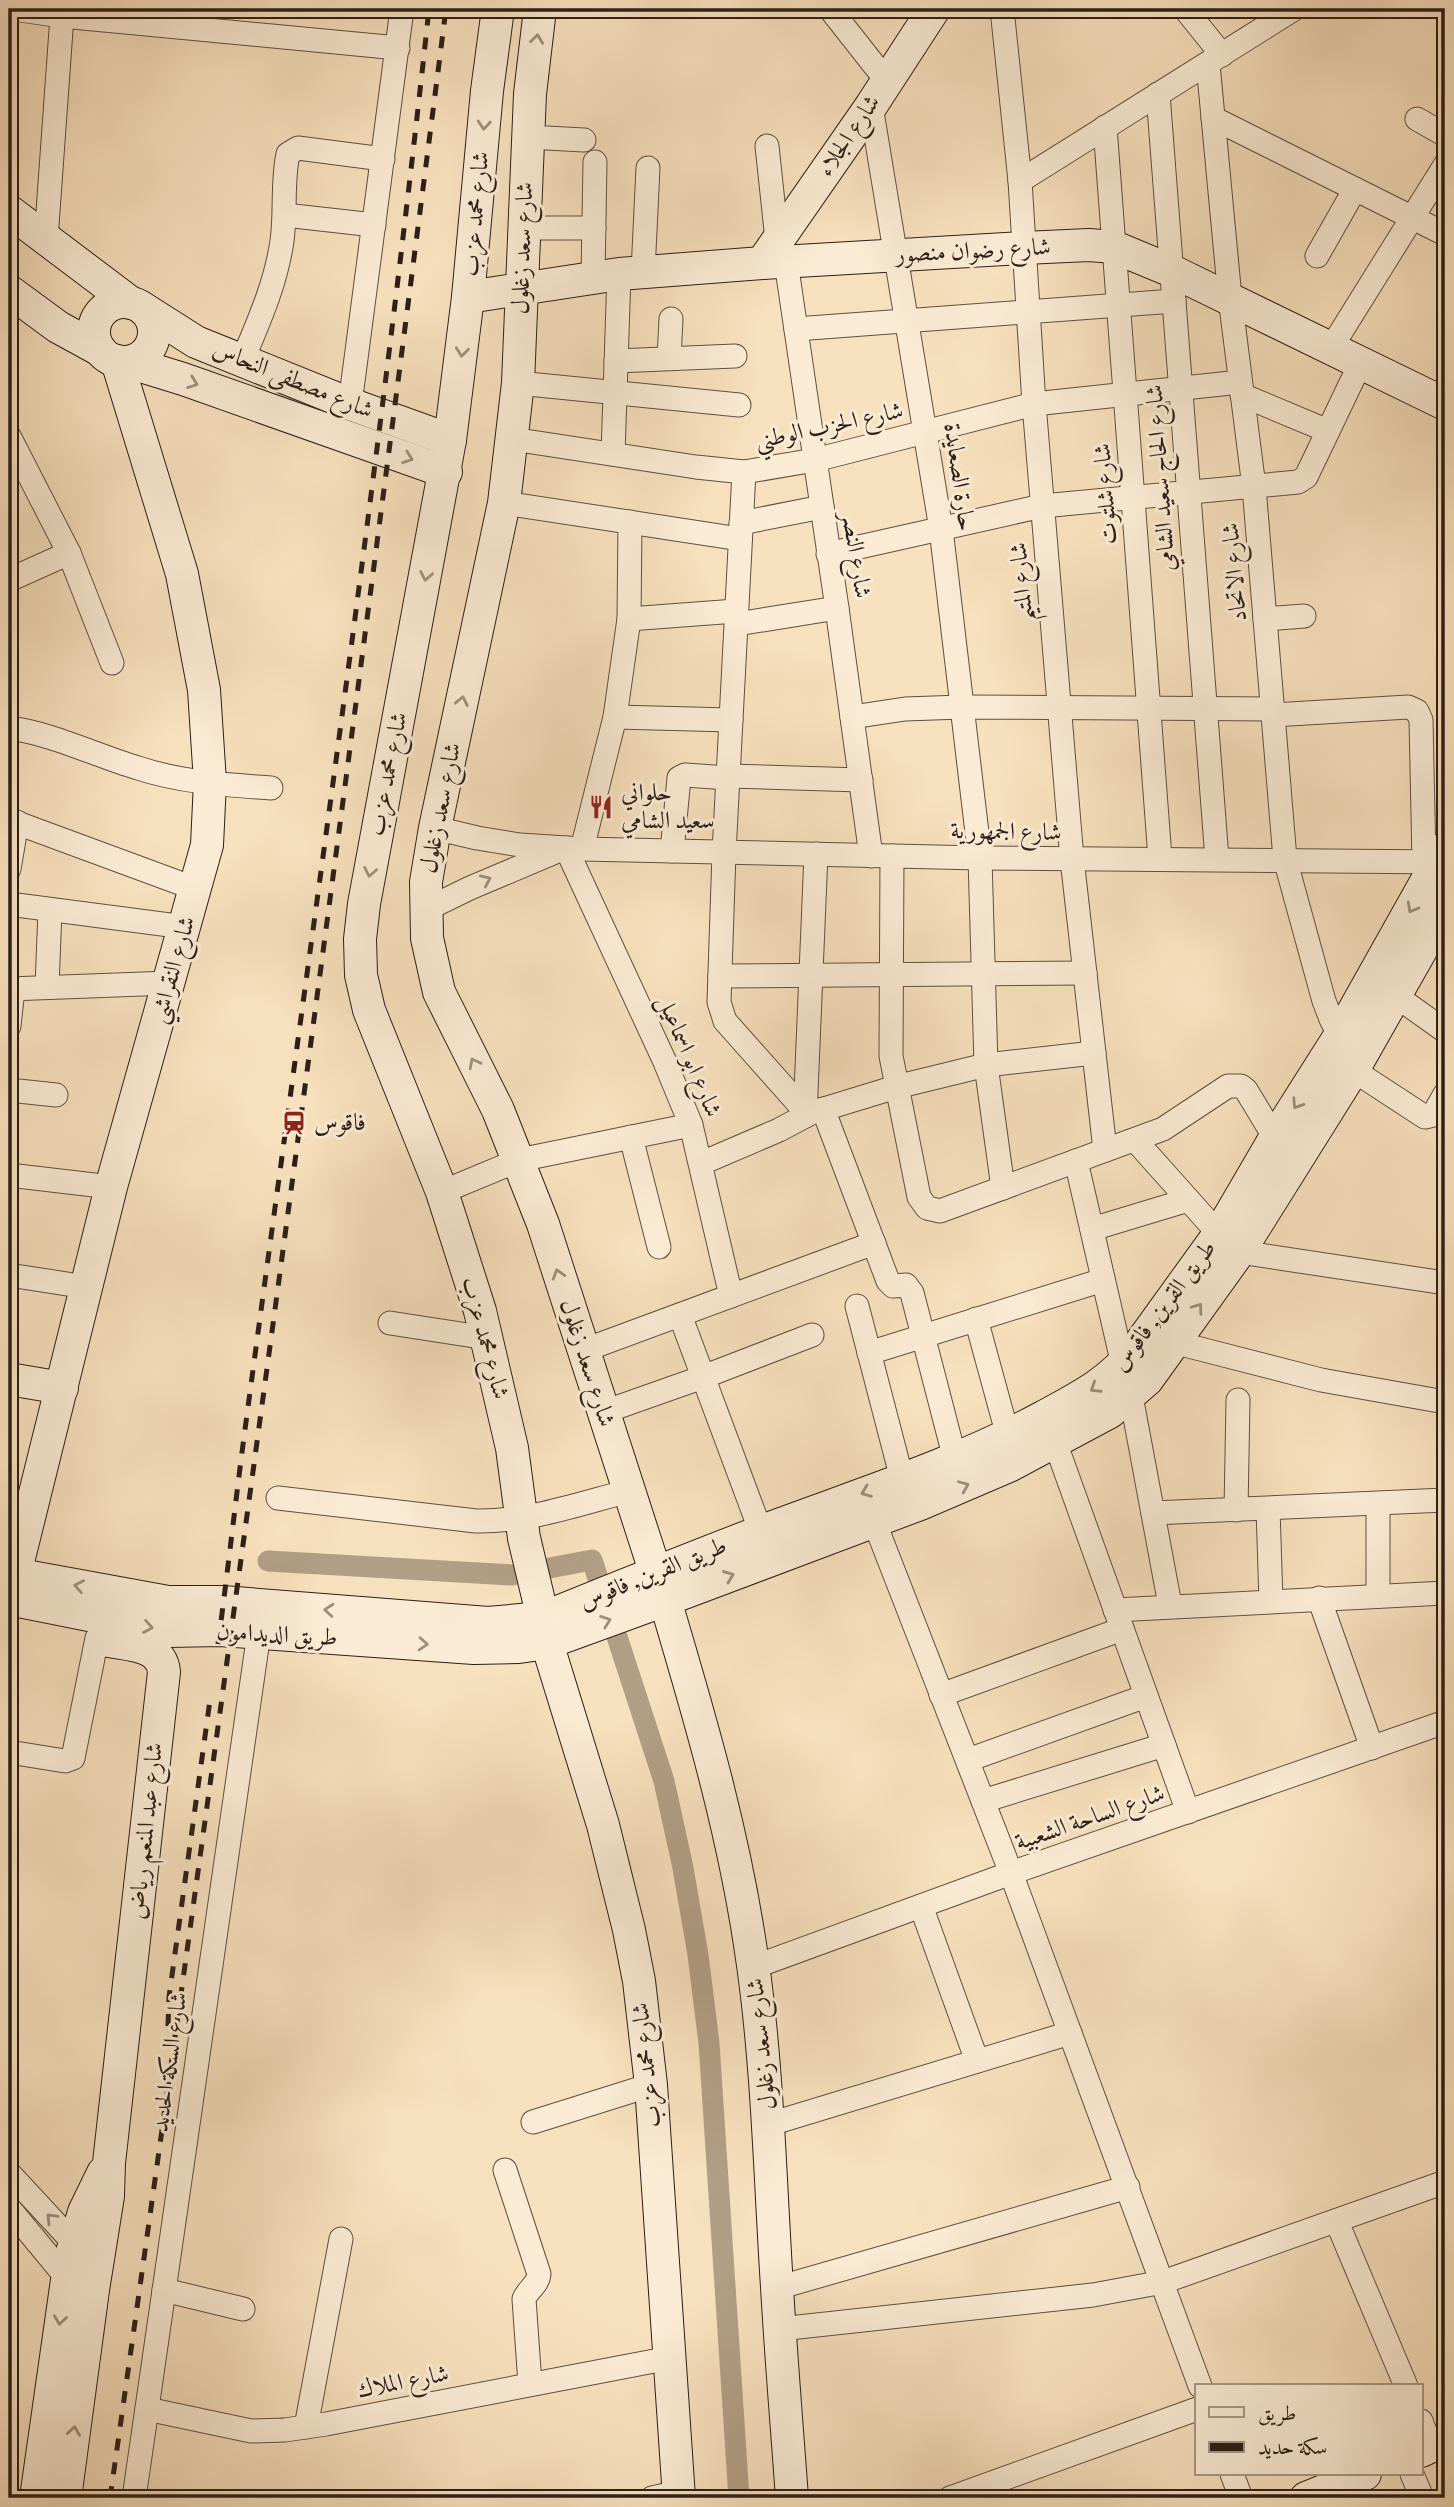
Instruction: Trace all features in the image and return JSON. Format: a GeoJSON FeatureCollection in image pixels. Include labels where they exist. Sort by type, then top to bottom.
{"type":"FeatureCollection","features":[{"type":"Feature","properties":{"kind":"street"},"geometry":{"type":"LineString","coordinates":[[13,9],[62,16],[140,16],[398,48]]}},
{"type":"Feature","properties":{"kind":"street"},"geometry":{"type":"LineString","coordinates":[[350,404],[402,9]]}},
{"type":"Feature","properties":{"kind":"street","name":"شارع محمد عزب"},"geometry":{"type":"LineString","coordinates":[[498,9],[468,297],[446,472],[364,904],[359,939],[361,975],[369,1010],[460,1243],[487,1338],[512,1448],[523,1528],[552,1621],[617,1877],[639,1981],[651,2085],[670,2358],[670,2496]]}},
{"type":"Feature","properties":{"kind":"street","name":"شارع سعد زغلول"},"geometry":{"type":"LineString","coordinates":[[540,9],[530,94],[518,383],[504,503],[435,828],[426,882],[425,910],[431,965],[439,992],[498,1111],[543,1224],[629,1491],[647,1591],[708,1744],[726,1817],[754,1967],[770,2124],[777,2288],[792,2498]]}},
{"type":"Feature","properties":{"kind":"street"},"geometry":{"type":"LineString","coordinates":[[830,9],[878,93]]}},
{"type":"Feature","properties":{"kind":"street","name":"شارع الجلاء"},"geometry":{"type":"LineString","coordinates":[[775,255],[934,9]]}},
{"type":"Feature","properties":{"kind":"street","name":"شارع المتيم"},"geometry":{"type":"LineString","coordinates":[[1002,9],[1020,181],[1034,404],[1072,859],[1105,1150]]}},
{"type":"Feature","properties":{"kind":"street"},"geometry":{"type":"LineString","coordinates":[[1185,9],[1215,59]]}},
{"type":"Feature","properties":{"kind":"street"},"geometry":{"type":"LineString","coordinates":[[1020,181],[1294,9]]}},
{"type":"Feature","properties":{"kind":"street"},"geometry":{"type":"LineString","coordinates":[[46,239],[62,16]]}},
{"type":"Feature","properties":{"kind":"street","name":"شارع الاتحاد"},"geometry":{"type":"LineString","coordinates":[[1215,59],[1213,118],[1230,298],[1254,487],[1285,859],[1324,1001],[1355,1068]]}},
{"type":"Feature","properties":{"kind":"street"},"geometry":{"type":"LineString","coordinates":[[488,91],[530,94]]}},
{"type":"Feature","properties":{"kind":"street","name":"حارة الصعايدة"},"geometry":{"type":"LineString","coordinates":[[878,93],[896,255],[941,529],[980,858],[986,1065],[1003,1188]]}},
{"type":"Feature","properties":{"kind":"street","name":"شارع الحاج سعيد الشامي"},"geometry":{"type":"LineString","coordinates":[[1158,94],[1217,859]]}},
{"type":"Feature","properties":{"kind":"street"},"geometry":{"type":"LineString","coordinates":[[1213,118],[1445,234]]}},
{"type":"Feature","properties":{"kind":"street"},"geometry":{"type":"LineString","coordinates":[[1417,118],[1445,135]]}},
{"type":"Feature","properties":{"kind":"street","name":"شارع شلتوت"},"geometry":{"type":"LineString","coordinates":[[1105,127],[1160,858]]}},
{"type":"Feature","properties":{"kind":"street"},"geometry":{"type":"LineString","coordinates":[[528,137],[584,140]]}},
{"type":"Feature","properties":{"kind":"street","name":"شارع النصر"},"geometry":{"type":"LineString","coordinates":[[767,146],[775,255],[796,329],[861,780],[881,856],[892,975],[891,1055],[919,1197],[927,1208],[940,1210],[1003,1188]]}},
{"type":"Feature","properties":{"kind":"street"},"geometry":{"type":"LineString","coordinates":[[243,359],[271,289],[282,243],[287,158],[294,149],[383,159]]}},
{"type":"Feature","properties":{"kind":"street"},"geometry":{"type":"LineString","coordinates":[[595,162],[594,228],[618,275]]}},
{"type":"Feature","properties":{"kind":"street"},"geometry":{"type":"LineString","coordinates":[[1331,348],[1445,165]]}},
{"type":"Feature","properties":{"kind":"street"},"geometry":{"type":"LineString","coordinates":[[613,454],[618,275],[648,168]]}},
{"type":"Feature","properties":{"kind":"street"},"geometry":{"type":"LineString","coordinates":[[1317,256],[1354,189]]}},
{"type":"Feature","properties":{"kind":"street","name":"شارع مصطفى النحاس"},"geometry":{"type":"LineString","coordinates":[[9,211],[136,305],[196,342],[350,404],[450,440]]}},
{"type":"Feature","properties":{"kind":"street"},"geometry":{"type":"LineString","coordinates":[[285,215],[374,225]]}},
{"type":"Feature","properties":{"kind":"street"},"geometry":{"type":"LineString","coordinates":[[524,228],[594,228]]}},
{"type":"Feature","properties":{"kind":"street","name":"شارع رضوان منصور"},"geometry":{"type":"LineString","coordinates":[[468,297],[775,255],[896,255],[1089,245],[1114,247],[1173,286],[1230,298],[1445,404]]}},
{"type":"Feature","properties":{"kind":"street"},"geometry":{"type":"LineString","coordinates":[[796,329],[1119,305],[1173,286]]}},
{"type":"Feature","properties":{"kind":"street","name":"شارع مصطفى النحاس"},"geometry":{"type":"LineString","coordinates":[[9,291],[58,327],[115,358],[183,379],[446,472]]}},
{"type":"Feature","properties":{"kind":"street"},"geometry":{"type":"LineString","coordinates":[[121,302],[136,305],[149,314],[153,324],[152,344],[146,353],[115,358],[95,341],[97,320],[111,305],[121,302]]}},
{"type":"Feature","properties":{"kind":"street"},"geometry":{"type":"LineString","coordinates":[[670,358],[671,319]]}},
{"type":"Feature","properties":{"kind":"street"},"geometry":{"type":"LineString","coordinates":[[616,361],[735,356]]}},
{"type":"Feature","properties":{"kind":"street","name":"شارع النقراشي"},"geometry":{"type":"LineString","coordinates":[[10,1595],[37,1476],[62,1388],[111,1187],[208,845],[210,782],[204,690],[182,574],[115,358]]}},
{"type":"Feature","properties":{"kind":"street"},"geometry":{"type":"LineString","coordinates":[[828,554],[1042,506],[1254,487],[1303,480],[1361,362]]}},
{"type":"Feature","properties":{"kind":"street"},"geometry":{"type":"LineString","coordinates":[[518,383],[739,405]]}},
{"type":"Feature","properties":{"kind":"street","name":"شارع الحزب الوطني"},"geometry":{"type":"LineString","coordinates":[[512,439],[744,472],[815,460],[1034,404],[1181,388],[1241,389]]}},
{"type":"Feature","properties":{"kind":"street"},"geometry":{"type":"LineString","coordinates":[[1241,389],[1328,431]]}},
{"type":"Feature","properties":{"kind":"street"},"geometry":{"type":"LineString","coordinates":[[12,450],[69,554],[90,601],[112,663]]}},
{"type":"Feature","properties":{"kind":"street"},"geometry":{"type":"LineString","coordinates":[[744,472],[719,1002],[725,1021],[811,1112],[874,1243],[889,1283],[910,1288],[955,1459]]}},
{"type":"Feature","properties":{"kind":"street"},"geometry":{"type":"LineString","coordinates":[[504,503],[630,522],[741,531],[822,508]]}},
{"type":"Feature","properties":{"kind":"street"},"geometry":{"type":"LineString","coordinates":[[574,848],[614,717],[629,620],[630,522]]}},
{"type":"Feature","properties":{"kind":"street"},"geometry":{"type":"LineString","coordinates":[[9,580],[69,554]]}},
{"type":"Feature","properties":{"kind":"street"},"geometry":{"type":"LineString","coordinates":[[629,620],[737,618],[837,608]]}},
{"type":"Feature","properties":{"kind":"street"},"geometry":{"type":"LineString","coordinates":[[1265,619],[1304,616]]}},
{"type":"Feature","properties":{"kind":"street"},"geometry":{"type":"LineString","coordinates":[[852,717],[905,709],[962,707],[1148,707],[1273,712],[1408,707],[1417,711],[1421,720],[1438,859]]}},
{"type":"Feature","properties":{"kind":"street"},"geometry":{"type":"LineString","coordinates":[[614,717],[731,720]]}},
{"type":"Feature","properties":{"kind":"street"},"geometry":{"type":"LineString","coordinates":[[9,728],[36,734],[141,769],[210,782],[271,788]]}},
{"type":"Feature","properties":{"kind":"street"},"geometry":{"type":"LineString","coordinates":[[672,851],[679,778],[685,775],[861,780]]}},
{"type":"Feature","properties":{"kind":"street"},"geometry":{"type":"LineString","coordinates":[[9,869],[13,821],[196,889]]}},
{"type":"Feature","properties":{"kind":"street","name":"شارع الجمهورية"},"geometry":{"type":"LineString","coordinates":[[435,828],[520,845],[724,853],[1072,859],[1438,859]]}},
{"type":"Feature","properties":{"kind":"street","name":"شارع الجمهورية"},"geometry":{"type":"LineString","coordinates":[[425,910],[516,867],[574,848]]}},
{"type":"Feature","properties":{"kind":"street","name":"شارع ابو اسماعيل"},"geometry":{"type":"LineString","coordinates":[[574,848],[691,1125],[731,1296]]}},
{"type":"Feature","properties":{"kind":"street"},"geometry":{"type":"LineString","coordinates":[[811,1112],[811,975],[816,854]]}},
{"type":"Feature","properties":{"kind":"street","name":"طريق القرين, فاقوس"},"geometry":{"type":"LineString","coordinates":[[552,1621],[873,1521],[966,1485],[1099,1419],[1130,1396],[1147,1380],[1173,1342],[1229,1243],[1275,1138],[1339,1037],[1438,859]]}},
{"type":"Feature","properties":{"kind":"street"},"geometry":{"type":"LineString","coordinates":[[9,904],[185,927]]}},
{"type":"Feature","properties":{"kind":"street"},"geometry":{"type":"LineString","coordinates":[[47,987],[50,909]]}},
{"type":"Feature","properties":{"kind":"street","name":"طريق القرين, فاقوس"},"geometry":{"type":"LineString","coordinates":[[647,1591],[761,1532],[955,1459],[1008,1436],[1093,1390],[1123,1366],[1229,1243],[1355,1068],[1444,914]]}},
{"type":"Feature","properties":{"kind":"street"},"geometry":{"type":"LineString","coordinates":[[720,976],[1084,974]]}},
{"type":"Feature","properties":{"kind":"street"},"geometry":{"type":"LineString","coordinates":[[9,1026],[11,989],[170,983]]}},
{"type":"Feature","properties":{"kind":"street"},"geometry":{"type":"LineString","coordinates":[[1396,996],[1445,1031]]}},
{"type":"Feature","properties":{"kind":"street"},"geometry":{"type":"LineString","coordinates":[[702,1163],[769,1134],[811,1112],[896,1087],[986,1065],[1094,1053]]}},
{"type":"Feature","properties":{"kind":"street"},"geometry":{"type":"LineString","coordinates":[[1355,1068],[1424,1117],[1433,1115],[1445,1094]]}},
{"type":"Feature","properties":{"kind":"street"},"geometry":{"type":"LineString","coordinates":[[1003,1188],[1135,1140],[1175,1122],[1234,1084],[1246,1090],[1275,1138]]}},
{"type":"Feature","properties":{"kind":"street"},"geometry":{"type":"LineString","coordinates":[[9,1090],[56,1095]]}},
{"type":"Feature","properties":{"kind":"street"},"geometry":{"type":"LineString","coordinates":[[442,1192],[519,1160],[691,1125]]}},
{"type":"Feature","properties":{"kind":"street"},"geometry":{"type":"LineString","coordinates":[[631,1137],[659,1247]]}},
{"type":"Feature","properties":{"kind":"street"},"geometry":{"type":"LineString","coordinates":[[1135,1140],[1229,1243],[1445,1283]]}},
{"type":"Feature","properties":{"kind":"street"},"geometry":{"type":"LineString","coordinates":[[1076,1161],[1123,1366]]}},
{"type":"Feature","properties":{"kind":"street"},"geometry":{"type":"LineString","coordinates":[[9,1175],[111,1187]]}},
{"type":"Feature","properties":{"kind":"street"},"geometry":{"type":"LineString","coordinates":[[1092,1229],[1188,1200]]}},
{"type":"Feature","properties":{"kind":"street"},"geometry":{"type":"LineString","coordinates":[[582,1351],[874,1243]]}},
{"type":"Feature","properties":{"kind":"street"},"geometry":{"type":"LineString","coordinates":[[9,1275],[86,1287]]}},
{"type":"Feature","properties":{"kind":"street"},"geometry":{"type":"LineString","coordinates":[[869,1353],[1103,1279]]}},
{"type":"Feature","properties":{"kind":"street"},"geometry":{"type":"LineString","coordinates":[[857,1306],[902,1479]]}},
{"type":"Feature","properties":{"kind":"street"},"geometry":{"type":"LineString","coordinates":[[680,1315],[761,1532]]}},
{"type":"Feature","properties":{"kind":"street"},"geometry":{"type":"LineString","coordinates":[[976,1319],[1008,1436]]}},
{"type":"Feature","properties":{"kind":"street"},"geometry":{"type":"LineString","coordinates":[[390,1323],[487,1338]]}},
{"type":"Feature","properties":{"kind":"street"},"geometry":{"type":"LineString","coordinates":[[604,1412],[812,1335]]}},
{"type":"Feature","properties":{"kind":"street"},"geometry":{"type":"LineString","coordinates":[[1173,1342],[1321,1380],[1445,1402]]}},
{"type":"Feature","properties":{"kind":"street"},"geometry":{"type":"LineString","coordinates":[[9,1379],[62,1388]]}},
{"type":"Feature","properties":{"kind":"street"},"geometry":{"type":"LineString","coordinates":[[1130,1396],[1170,1605]]}},
{"type":"Feature","properties":{"kind":"street"},"geometry":{"type":"LineString","coordinates":[[1236,1510],[1238,1400]]}},
{"type":"Feature","properties":{"kind":"street"},"geometry":{"type":"LineString","coordinates":[[1055,1442],[1188,1812]]}},
{"type":"Feature","properties":{"kind":"street"},"geometry":{"type":"LineString","coordinates":[[278,1497],[523,1528],[629,1491]]}},
{"type":"Feature","properties":{"kind":"street"},"geometry":{"type":"LineString","coordinates":[[1153,1513],[1445,1500]]}},
{"type":"Feature","properties":{"kind":"street"},"geometry":{"type":"LineString","coordinates":[[1378,1505],[1378,1596]]}},
{"type":"Feature","properties":{"kind":"street"},"geometry":{"type":"LineString","coordinates":[[1268,1509],[1271,1601]]}},
{"type":"Feature","properties":{"kind":"street"},"geometry":{"type":"LineString","coordinates":[[873,1521],[1011,1873],[1199,2384]]}},
{"type":"Feature","properties":{"kind":"street"},"geometry":{"type":"LineString","coordinates":[[941,1695],[1119,1619],[1170,1605],[1445,1593]]}},
{"type":"Feature","properties":{"kind":"street","name":"طريق الديدامون"},"geometry":{"type":"LineString","coordinates":[[10,1595],[169,1631],[259,1633],[385,1629]]}},
{"type":"Feature","properties":{"kind":"street","name":"طريق الديدامون"},"geometry":{"type":"LineString","coordinates":[[10,1595],[234,1602],[485,1648],[519,1647],[552,1621]]}},
{"type":"Feature","properties":{"kind":"street","name":"شارع عبد المنعم رياض"},"geometry":{"type":"LineString","coordinates":[[10,1595],[97,1638],[151,1650],[161,1659],[164,1672],[109,2163],[94,2186],[87,2247],[36,2498]]}},
{"type":"Feature","properties":{"kind":"street"},"geometry":{"type":"LineString","coordinates":[[1319,1598],[1372,1748]]}},
{"type":"Feature","properties":{"kind":"street","name":"شارع السكة الحديد"},"geometry":{"type":"LineString","coordinates":[[134,2498],[259,1633]]}},
{"type":"Feature","properties":{"kind":"street"},"geometry":{"type":"LineString","coordinates":[[9,1752],[65,1762],[74,1758],[97,1638]]}},
{"type":"Feature","properties":{"kind":"street"},"geometry":{"type":"LineString","coordinates":[[968,1760],[1146,1696]]}},
{"type":"Feature","properties":{"kind":"street","name":"شارع الساحة الشعبية"},"geometry":{"type":"LineString","coordinates":[[754,1967],[1011,1873],[1445,1722]]}},
{"type":"Feature","properties":{"kind":"street"},"geometry":{"type":"LineString","coordinates":[[983,1801],[1164,1745]]}},
{"type":"Feature","properties":{"kind":"street"},"geometry":{"type":"LineString","coordinates":[[921,1906],[977,2061]]}},
{"type":"Feature","properties":{"kind":"street"},"geometry":{"type":"LineString","coordinates":[[770,2124],[1070,2032]]}},
{"type":"Feature","properties":{"kind":"street"},"geometry":{"type":"LineString","coordinates":[[533,2122],[651,2085]]}},
{"type":"Feature","properties":{"kind":"street"},"geometry":{"type":"LineString","coordinates":[[505,2170],[539,2274],[538,2281],[528,2290],[524,2299],[530,2384]]}},
{"type":"Feature","properties":{"kind":"street"},"geometry":{"type":"LineString","coordinates":[[9,2173],[87,2247]]}},
{"type":"Feature","properties":{"kind":"street"},"geometry":{"type":"LineString","coordinates":[[780,2329],[1093,2295],[1163,2282],[1445,2182]]}},
{"type":"Feature","properties":{"kind":"street"},"geometry":{"type":"LineString","coordinates":[[777,2288],[1128,2187]]}},
{"type":"Feature","properties":{"kind":"street"},"geometry":{"type":"LineString","coordinates":[[13,2221],[79,2284]]}},
{"type":"Feature","properties":{"kind":"street"},"geometry":{"type":"LineString","coordinates":[[1337,2222],[1405,2384]]}},
{"type":"Feature","properties":{"kind":"street"},"geometry":{"type":"LineString","coordinates":[[306,2427],[341,2239]]}},
{"type":"Feature","properties":{"kind":"street","name":"شارع عبد المنعم رياض"},"geometry":{"type":"LineString","coordinates":[[65,2498],[79,2284]]}},
{"type":"Feature","properties":{"kind":"street"},"geometry":{"type":"LineString","coordinates":[[164,2290],[243,2309]]}},
{"type":"Feature","properties":{"kind":"street","name":"شارع الملاك"},"geometry":{"type":"LineString","coordinates":[[147,2409],[251,2431],[306,2427],[670,2358]]}},
{"type":"Feature","properties":{"kind":"street"},"geometry":{"type":"LineString","coordinates":[[950,2498],[981,2493],[1195,2410]]}},
{"type":"Feature","properties":{"kind":"street"},"geometry":{"type":"LineString","coordinates":[[1233,2476],[1241,2498]]}},
{"type":"Feature","properties":{"kind":"street"},"geometry":{"type":"LineString","coordinates":[[1306,2498],[1360,2476]]}},
{"type":"Feature","properties":{"kind":"street"},"geometry":{"type":"LineString","coordinates":[[1413,2476],[1422,2498]]}},
{"type":"Feature","properties":{"kind":"waterway"},"geometry":{"type":"LineString","coordinates":[[268,1561],[512,1575],[592,1560],[664,1781],[698,1955],[709,2043],[739,2498]]}},
{"type":"Feature","properties":{"kind":"railway"},"geometry":{"type":"LineString","coordinates":[[218,1644],[388,363],[429,9]]}},
{"type":"Feature","properties":{"kind":"railway"},"geometry":{"type":"LineString","coordinates":[[110,2498],[282,1254],[446,9]]}},
{"type":"Feature","properties":{"kind":"railway"},"geometry":{"type":"LineString","coordinates":[[168,2026],[169,1997],[210,1700]]}},
{"type":"Feature","properties":{"kind":"place","name":"حلواني سعيد الشامي"},"geometry":{"type":"Point","coordinates":[601,807]}},
{"type":"Feature","properties":{"kind":"place","name":"فاقوس"},"geometry":{"type":"Point","coordinates":[294,1123]}}]}
